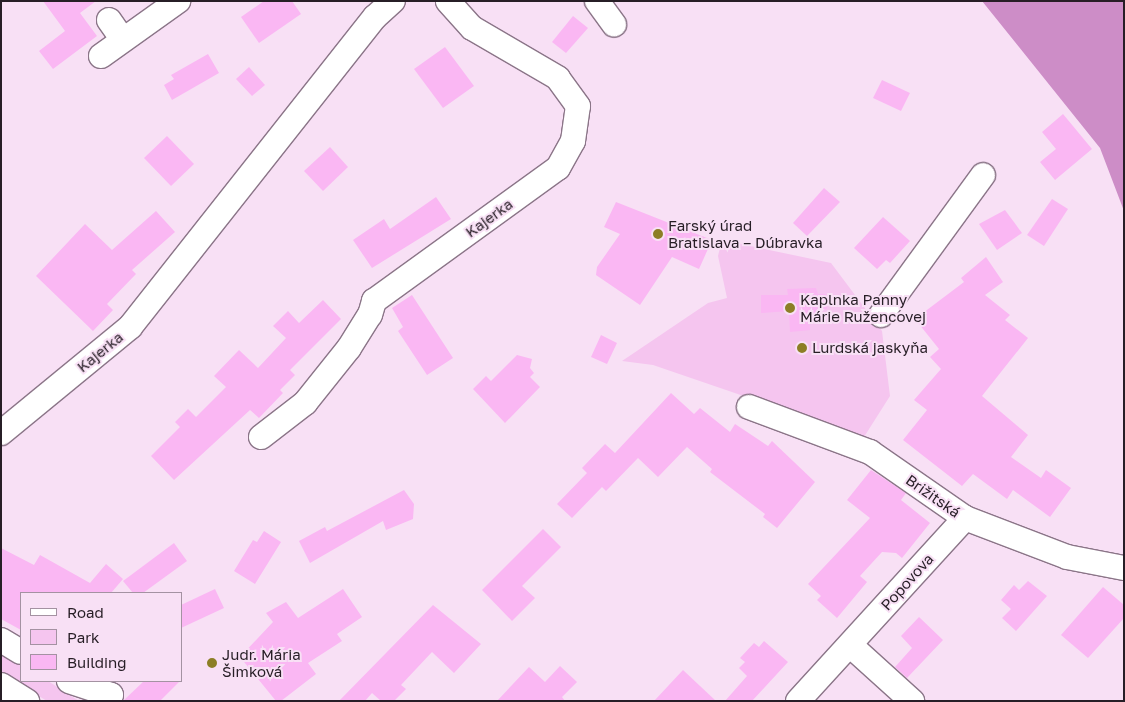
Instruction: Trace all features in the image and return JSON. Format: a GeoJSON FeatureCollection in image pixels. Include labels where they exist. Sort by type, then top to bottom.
{"type":"FeatureCollection","features":[{"type":"Feature","properties":{"kind":"street"},"geometry":{"type":"LineString","coordinates":[[101,56],[178,1]]}},
{"type":"Feature","properties":{"kind":"street","name":"Kajerka"},"geometry":{"type":"LineString","coordinates":[[1,433],[130,327],[375,17],[394,1]]}},
{"type":"Feature","properties":{"kind":"street","name":"Kajerka"},"geometry":{"type":"LineString","coordinates":[[261,437],[305,403],[349,348],[370,315],[374,301],[558,168],[573,140],[578,106],[558,78],[472,28],[448,1]]}},
{"type":"Feature","properties":{"kind":"street"},"geometry":{"type":"LineString","coordinates":[[597,1],[614,24]]}},
{"type":"Feature","properties":{"kind":"street"},"geometry":{"type":"LineString","coordinates":[[109,20],[123,40]]}},
{"type":"Feature","properties":{"kind":"street"},"geometry":{"type":"LineString","coordinates":[[881,315],[983,175]]}},
{"type":"Feature","properties":{"kind":"street","name":"Brižitská"},"geometry":{"type":"LineString","coordinates":[[749,407],[870,452],[964,518],[1067,557],[1124,568]]}},
{"type":"Feature","properties":{"kind":"street","name":"Popovova"},"geometry":{"type":"LineString","coordinates":[[798,701],[964,518]]}},
{"type":"Feature","properties":{"kind":"street"},"geometry":{"type":"LineString","coordinates":[[1,640],[20,651]]}},
{"type":"Feature","properties":{"kind":"street"},"geometry":{"type":"LineString","coordinates":[[850,645],[912,701]]}},
{"type":"Feature","properties":{"kind":"street"},"geometry":{"type":"LineString","coordinates":[[71,682],[110,698]]}},
{"type":"Feature","properties":{"kind":"street"},"geometry":{"type":"LineString","coordinates":[[1,685],[27,701]]}},
{"type":"Feature","properties":{"kind":"green space"},"geometry":{"type":"Polygon","coordinates":[[[722,240],[831,263],[882,331],[890,396],[864,437],[653,365],[622,361],[708,303],[727,298],[718,256],[722,240]]]}},
{"type":"Feature","properties":{"kind":"green space"},"geometry":{"type":"Polygon","coordinates":[[[1,652],[20,663],[20,682],[50,682],[79,701],[47,701],[1,673],[1,652]]]}},
{"type":"Feature","properties":{"kind":"shaded area"},"geometry":{"type":"Polygon","coordinates":[[[982,1],[1124,1],[1124,211],[1100,148],[982,1]]]}},
{"type":"Feature","properties":{"kind":"building"},"geometry":{"type":"Polygon","coordinates":[[[43,1],[96,1],[80,13],[97,36],[53,69],[39,51],[65,31],[43,1]]]}},
{"type":"Feature","properties":{"kind":"building"},"geometry":{"type":"Polygon","coordinates":[[[264,1],[292,1],[301,14],[259,43],[241,17],[264,1]]]}},
{"type":"Feature","properties":{"kind":"building"},"geometry":{"type":"Polygon","coordinates":[[[573,16],[588,28],[566,53],[552,42],[573,16]]]}},
{"type":"Feature","properties":{"kind":"building"},"geometry":{"type":"Polygon","coordinates":[[[445,47],[474,86],[443,108],[414,69],[445,47]]]}},
{"type":"Feature","properties":{"kind":"building"},"geometry":{"type":"Polygon","coordinates":[[[208,54],[219,73],[172,100],[164,85],[174,79],[171,75],[208,54]]]}},
{"type":"Feature","properties":{"kind":"building"},"geometry":{"type":"Polygon","coordinates":[[[249,67],[265,85],[252,96],[236,79],[249,67]]]}},
{"type":"Feature","properties":{"kind":"building"},"geometry":{"type":"Polygon","coordinates":[[[882,80],[910,93],[901,111],[873,98],[882,80]]]}},
{"type":"Feature","properties":{"kind":"building"},"geometry":{"type":"Polygon","coordinates":[[[1063,114],[1092,149],[1055,180],[1040,162],[1056,149],[1042,132],[1063,114]]]}},
{"type":"Feature","properties":{"kind":"building"},"geometry":{"type":"Polygon","coordinates":[[[167,136],[194,164],[171,186],[144,158],[167,136]]]}},
{"type":"Feature","properties":{"kind":"building"},"geometry":{"type":"Polygon","coordinates":[[[330,147],[348,167],[323,191],[304,171],[330,147]]]}},
{"type":"Feature","properties":{"kind":"building"},"geometry":{"type":"Polygon","coordinates":[[[824,188],[840,202],[807,236],[793,223],[824,188]]]}},
{"type":"Feature","properties":{"kind":"building"},"geometry":{"type":"Polygon","coordinates":[[[436,197],[451,219],[372,268],[353,240],[384,219],[390,229],[436,197]]]}},
{"type":"Feature","properties":{"kind":"building"},"geometry":{"type":"Polygon","coordinates":[[[1052,199],[1068,209],[1044,246],[1027,235],[1052,199]]]}},
{"type":"Feature","properties":{"kind":"building"},"geometry":{"type":"Polygon","coordinates":[[[616,202],[712,240],[699,269],[672,257],[640,305],[596,275],[597,267],[620,234],[604,227],[616,202]]]}},
{"type":"Feature","properties":{"kind":"building"},"geometry":{"type":"Polygon","coordinates":[[[1005,210],[1022,233],[997,250],[979,224],[1005,210]]]}},
{"type":"Feature","properties":{"kind":"building"},"geometry":{"type":"Polygon","coordinates":[[[156,211],[175,232],[132,270],[136,274],[107,304],[113,310],[93,331],[36,276],[85,224],[112,250],[156,211]]]}},
{"type":"Feature","properties":{"kind":"building"},"geometry":{"type":"Polygon","coordinates":[[[883,217],[910,241],[890,263],[886,260],[877,269],[854,248],[883,217]]]}},
{"type":"Feature","properties":{"kind":"building"},"geometry":{"type":"Polygon","coordinates":[[[986,257],[1003,282],[985,295],[1010,315],[1005,320],[1028,338],[982,396],[1028,435],[1011,457],[1041,478],[1046,470],[1071,488],[1050,517],[1013,490],[1007,499],[973,474],[962,486],[903,440],[927,410],[914,400],[941,369],[930,357],[939,349],[915,319],[964,282],[961,278],[986,257]]]}},
{"type":"Feature","properties":{"kind":"building","name":"Kaplnka Panny Márie Ružencovej"},"geometry":{"type":"Polygon","coordinates":[[[816,288],[818,294],[826,294],[827,309],[809,315],[810,330],[790,332],[789,311],[761,313],[761,295],[788,295],[787,289],[816,288]]]}},
{"type":"Feature","properties":{"kind":"building"},"geometry":{"type":"Polygon","coordinates":[[[412,295],[453,358],[427,375],[398,331],[403,327],[392,308],[412,295]]]}},
{"type":"Feature","properties":{"kind":"building"},"geometry":{"type":"Polygon","coordinates":[[[323,300],[341,319],[290,370],[295,375],[280,390],[283,393],[259,418],[250,410],[174,480],[151,456],[180,427],[175,422],[188,409],[196,417],[226,387],[214,376],[239,350],[258,368],[286,338],[273,326],[288,311],[299,323],[323,300]]]}},
{"type":"Feature","properties":{"kind":"building"},"geometry":{"type":"Polygon","coordinates":[[[601,335],[617,343],[607,364],[591,357],[601,335]]]}},
{"type":"Feature","properties":{"kind":"building"},"geometry":{"type":"Polygon","coordinates":[[[517,355],[532,359],[530,368],[534,373],[530,377],[540,387],[505,423],[473,389],[486,376],[491,381],[517,355]]]}},
{"type":"Feature","properties":{"kind":"building"},"geometry":{"type":"Polygon","coordinates":[[[671,393],[694,414],[700,408],[730,432],[735,424],[768,446],[772,441],[815,482],[777,528],[763,517],[765,514],[710,472],[712,469],[687,447],[658,477],[638,458],[606,491],[602,487],[572,518],[557,504],[587,473],[582,468],[605,444],[615,453],[671,393]]]}},
{"type":"Feature","properties":{"kind":"building"},"geometry":{"type":"Polygon","coordinates":[[[871,470],[906,493],[901,500],[930,523],[902,558],[896,553],[882,552],[860,576],[867,582],[837,618],[817,600],[821,596],[808,584],[870,518],[847,500],[871,470]]]}},
{"type":"Feature","properties":{"kind":"building"},"geometry":{"type":"Polygon","coordinates":[[[404,490],[414,504],[413,519],[386,530],[383,521],[310,563],[299,541],[325,527],[327,531],[404,490]]]}},
{"type":"Feature","properties":{"kind":"building"},"geometry":{"type":"Polygon","coordinates":[[[543,529],[561,547],[522,586],[535,598],[512,621],[482,590],[543,529]]]}},
{"type":"Feature","properties":{"kind":"building"},"geometry":{"type":"Polygon","coordinates":[[[264,531],[281,542],[255,584],[234,571],[253,540],[257,542],[264,531]]]}},
{"type":"Feature","properties":{"kind":"building"},"geometry":{"type":"Polygon","coordinates":[[[174,543],[187,561],[144,592],[132,592],[123,581],[174,543]]]}},
{"type":"Feature","properties":{"kind":"building"},"geometry":{"type":"Polygon","coordinates":[[[1,548],[34,565],[40,555],[90,583],[106,564],[123,579],[112,592],[20,592],[20,629],[1,619],[1,548]]]}},
{"type":"Feature","properties":{"kind":"building"},"geometry":{"type":"Polygon","coordinates":[[[1028,581],[1047,596],[1016,631],[1002,618],[1011,609],[1001,600],[1014,585],[1019,590],[1028,581]]]}},
{"type":"Feature","properties":{"kind":"building"},"geometry":{"type":"Polygon","coordinates":[[[1103,587],[1124,605],[1124,618],[1088,658],[1061,635],[1103,587]]]}},
{"type":"Feature","properties":{"kind":"building"},"geometry":{"type":"Polygon","coordinates":[[[215,589],[224,608],[182,628],[182,605],[215,589]]]}},
{"type":"Feature","properties":{"kind":"building"},"geometry":{"type":"Polygon","coordinates":[[[343,589],[362,617],[337,634],[342,641],[308,663],[316,674],[281,701],[276,701],[240,657],[273,622],[266,613],[286,602],[298,618],[343,589]]]}},
{"type":"Feature","properties":{"kind":"building"},"geometry":{"type":"Polygon","coordinates":[[[433,605],[481,644],[454,673],[432,652],[401,685],[406,689],[394,701],[381,701],[372,693],[365,701],[339,701],[433,605]]]}},
{"type":"Feature","properties":{"kind":"building"},"geometry":{"type":"Polygon","coordinates":[[[919,617],[943,640],[907,678],[895,667],[912,648],[901,636],[919,617]]]}},
{"type":"Feature","properties":{"kind":"building"},"geometry":{"type":"Polygon","coordinates":[[[764,641],[788,662],[752,701],[725,701],[747,676],[739,668],[745,662],[740,658],[754,643],[759,647],[764,641]]]}},
{"type":"Feature","properties":{"kind":"building"},"geometry":{"type":"Polygon","coordinates":[[[560,666],[577,682],[562,697],[565,701],[497,701],[529,667],[545,682],[560,666]]]}},
{"type":"Feature","properties":{"kind":"building"},"geometry":{"type":"Polygon","coordinates":[[[683,670],[716,701],[654,701],[683,670]]]}},
{"type":"Feature","properties":{"kind":"building"},"geometry":{"type":"Polygon","coordinates":[[[143,682],[179,682],[160,701],[123,701],[143,682]]]}},
{"type":"Feature","properties":{"kind":"place","name":"Farský úrad Bratislava – Dúbravka"},"geometry":{"type":"Point","coordinates":[658,234]}},
{"type":"Feature","properties":{"kind":"place","name":"Kaplnka Panny Márie Ružencovej"},"geometry":{"type":"Point","coordinates":[790,308]}},
{"type":"Feature","properties":{"kind":"place","name":"Lurdská jaskyňa"},"geometry":{"type":"Point","coordinates":[802,348]}},
{"type":"Feature","properties":{"kind":"place","name":"Judr. Mária Šimková"},"geometry":{"type":"Point","coordinates":[212,663]}}]}
